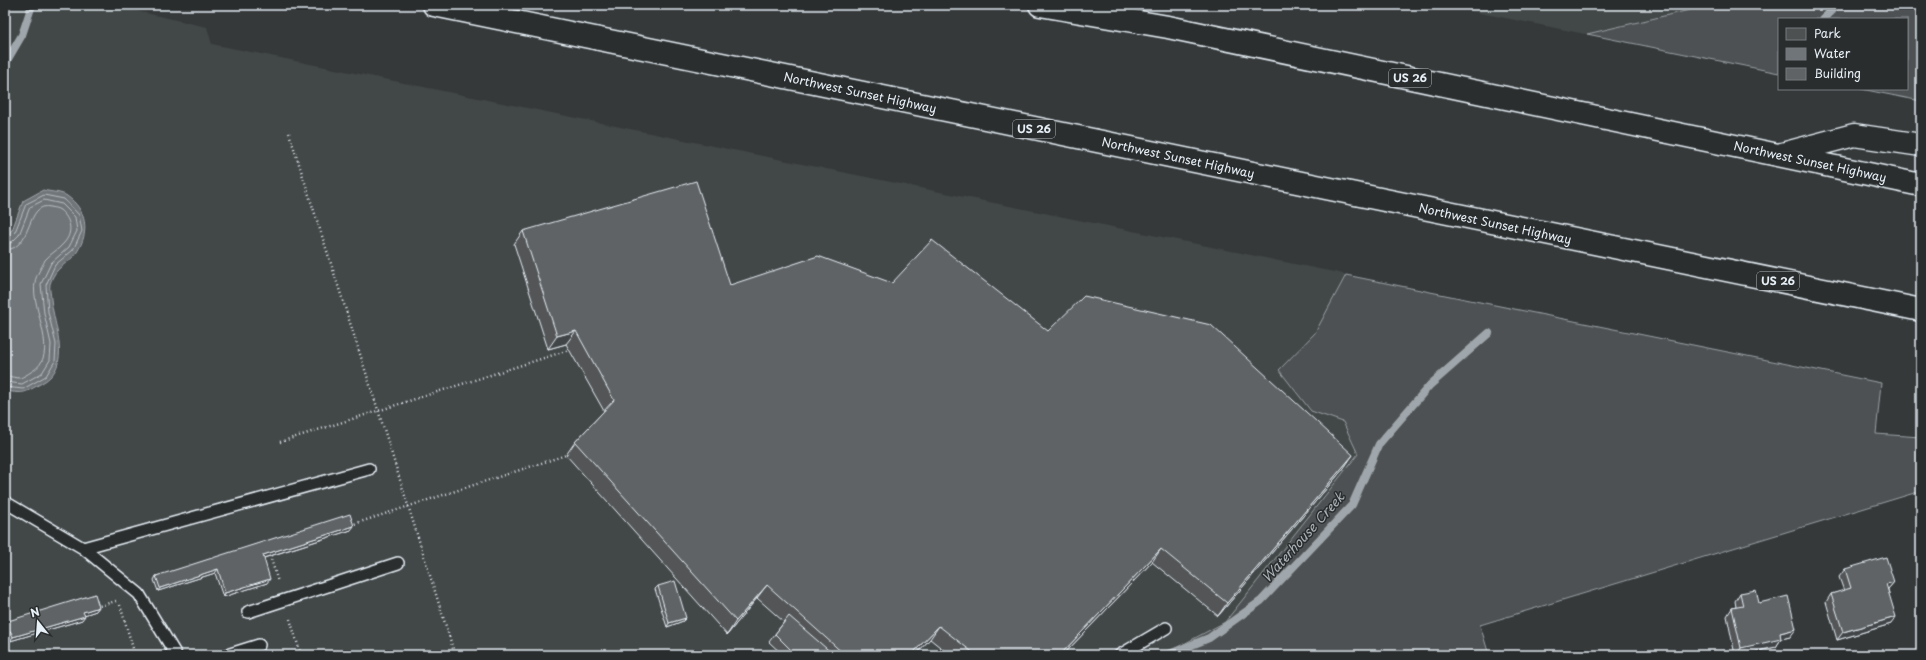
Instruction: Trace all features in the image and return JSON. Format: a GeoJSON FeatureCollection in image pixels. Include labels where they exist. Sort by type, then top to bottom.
{"type":"FeatureCollection","features":[{"type":"Feature","properties":{"kind":"highway","name":"Northwest Sunset Highway"},"geometry":{"type":"LineString","coordinates":[[434,5],[1921,310]]}},
{"type":"Feature","properties":{"kind":"highway","name":"Northwest Sunset Highway"},"geometry":{"type":"LineString","coordinates":[[1040,5],[1168,27],[1921,185]]}},
{"type":"Feature","properties":{"kind":"highway"},"geometry":{"type":"LineString","coordinates":[[1778,155],[1854,135],[1921,145]]}},
{"type":"Feature","properties":{"kind":"lane"},"geometry":{"type":"LineString","coordinates":[[83,548],[368,469]]}},
{"type":"Feature","properties":{"kind":"lane"},"geometry":{"type":"LineString","coordinates":[[5,502],[83,548],[139,594],[176,655]]}},
{"type":"Feature","properties":{"kind":"lane"},"geometry":{"type":"LineString","coordinates":[[248,612],[398,563]]}},
{"type":"Feature","properties":{"kind":"lane"},"geometry":{"type":"LineString","coordinates":[[1120,655],[1166,628]]}},
{"type":"Feature","properties":{"kind":"lane"},"geometry":{"type":"LineString","coordinates":[[227,655],[259,645]]}},
{"type":"Feature","properties":{"kind":"path"},"geometry":{"type":"LineString","coordinates":[[289,133],[455,655]]}},
{"type":"Feature","properties":{"kind":"path"},"geometry":{"type":"LineString","coordinates":[[280,442],[570,350]]}},
{"type":"Feature","properties":{"kind":"path"},"geometry":{"type":"LineString","coordinates":[[347,526],[566,455]]}},
{"type":"Feature","properties":{"kind":"path"},"geometry":{"type":"LineString","coordinates":[[261,554],[276,549]]}},
{"type":"Feature","properties":{"kind":"path"},"geometry":{"type":"LineString","coordinates":[[89,609],[119,600],[134,655]]}},
{"type":"Feature","properties":{"kind":"shaded area"},"geometry":{"type":"Polygon","coordinates":[[[5,5],[111,5],[207,27],[212,44],[1881,383],[1876,434],[1921,437],[1921,491],[1328,655],[5,655],[5,5]]]}},
{"type":"Feature","properties":{"kind":"shaded area"},"geometry":{"type":"Polygon","coordinates":[[[1440,5],[1921,5],[1921,101],[1866,90],[1908,90],[1908,18],[1778,18],[1778,73],[1440,5]]]}},
{"type":"Feature","properties":{"kind":"green space"},"geometry":{"type":"Polygon","coordinates":[[[1702,5],[1921,5],[1921,101],[1866,90],[1908,90],[1908,18],[1778,18],[1778,73],[1587,34],[1698,8],[1702,5]]]}},
{"type":"Feature","properties":{"kind":"green space"},"geometry":{"type":"Polygon","coordinates":[[[1346,275],[1881,383],[1876,434],[1921,437],[1921,491],[1480,625],[1489,655],[1163,655],[1225,622],[1358,454],[1343,422],[1311,411],[1279,370],[1315,333],[1346,275]]]}},
{"type":"Feature","properties":{"kind":"water"},"geometry":{"type":"Polygon","coordinates":[[[43,190],[62,194],[74,202],[79,208],[84,222],[84,237],[77,252],[55,273],[50,284],[51,299],[58,333],[59,356],[57,367],[51,376],[28,391],[5,391],[5,236],[12,230],[23,201],[43,190]]]}},
{"type":"Feature","properties":{"kind":"building"},"geometry":{"type":"Polygon","coordinates":[[[696,181],[730,285],[818,256],[892,283],[932,240],[1048,331],[1084,296],[1211,325],[1353,455],[1227,603],[1161,549],[1060,655],[976,655],[939,626],[911,655],[845,655],[767,585],[736,621],[575,442],[614,400],[576,331],[557,336],[523,231],[696,181]]]}},
{"type":"Feature","properties":{"kind":"building"},"geometry":{"type":"Polygon","coordinates":[[[350,514],[354,526],[263,555],[270,579],[225,593],[218,569],[160,588],[156,576],[350,514]]]}},
{"type":"Feature","properties":{"kind":"building"},"geometry":{"type":"Polygon","coordinates":[[[1886,557],[1894,582],[1886,584],[1896,617],[1843,632],[1831,594],[1851,588],[1845,569],[1886,557]]]}},
{"type":"Feature","properties":{"kind":"building"},"geometry":{"type":"Polygon","coordinates":[[[675,581],[686,618],[669,623],[658,586],[675,581]]]}},
{"type":"Feature","properties":{"kind":"building"},"geometry":{"type":"Polygon","coordinates":[[[1756,590],[1759,603],[1788,596],[1796,629],[1780,633],[1781,639],[1741,648],[1732,608],[1743,606],[1740,593],[1756,590]]]}},
{"type":"Feature","properties":{"kind":"building"},"geometry":{"type":"Polygon","coordinates":[[[95,594],[99,607],[83,612],[85,616],[13,637],[11,632],[5,634],[5,622],[95,594]]]}},
{"type":"Feature","properties":{"kind":"building"},"geometry":{"type":"Polygon","coordinates":[[[789,616],[834,655],[796,655],[775,634],[789,616]]]}},
{"type":"Feature","properties":{"kind":"waterway"},"geometry":{"type":"LineString","coordinates":[[5,64],[22,35],[32,5]]}},
{"type":"Feature","properties":{"kind":"waterway","name":"Waterhouse Creek"},"geometry":{"type":"LineString","coordinates":[[1824,18],[1837,5]]}},
{"type":"Feature","properties":{"kind":"waterway","name":"Waterhouse Creek"},"geometry":{"type":"LineString","coordinates":[[1167,655],[1209,638],[1261,601],[1352,505],[1379,444],[1430,385],[1489,333]]}}]}
